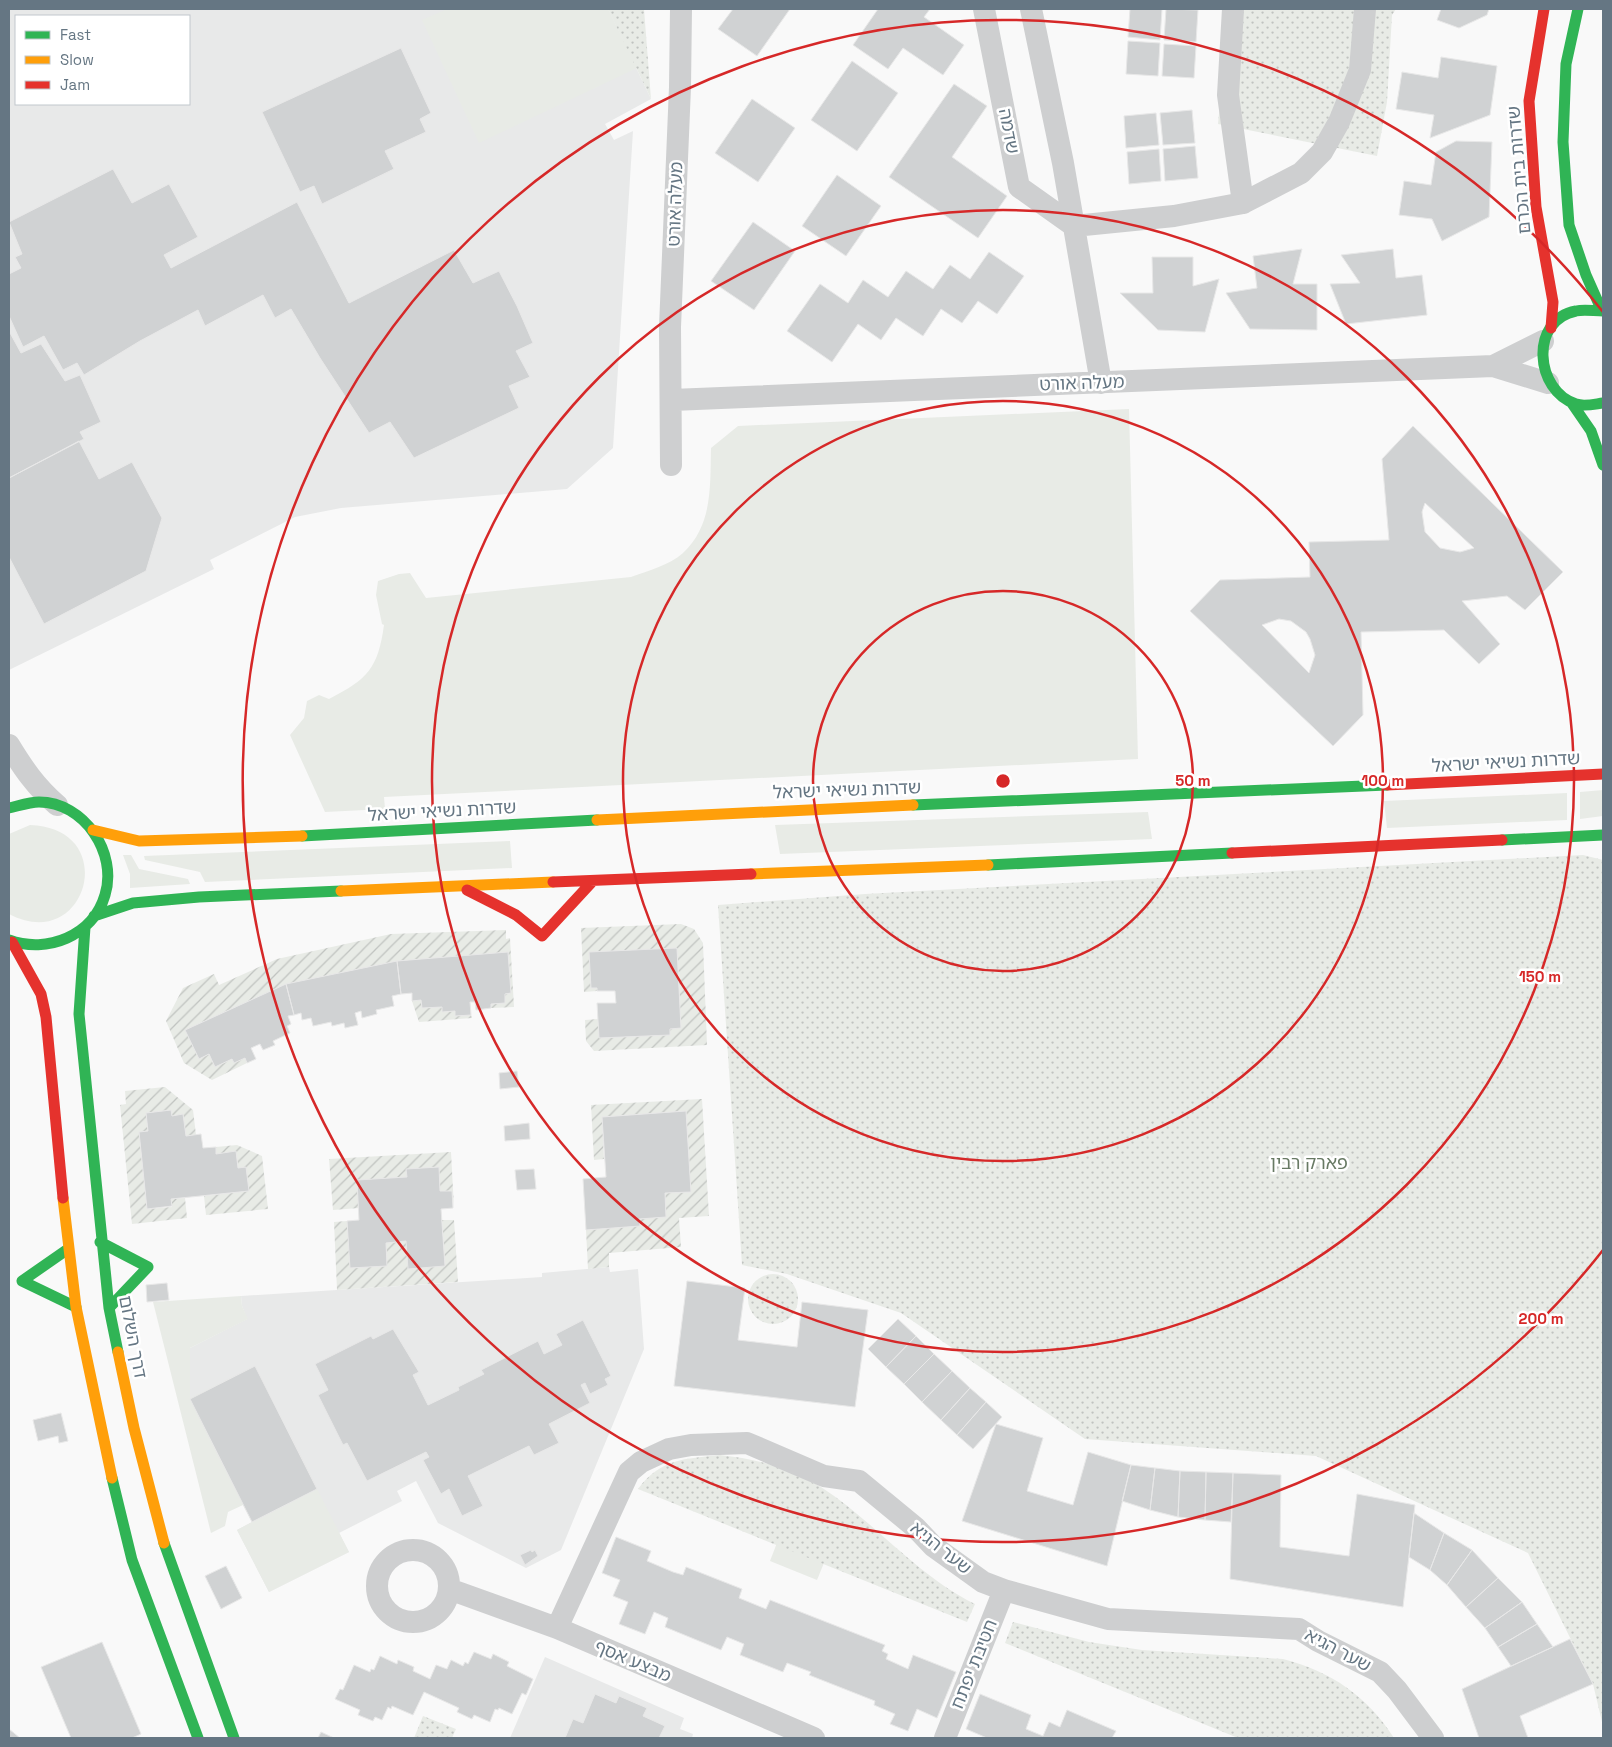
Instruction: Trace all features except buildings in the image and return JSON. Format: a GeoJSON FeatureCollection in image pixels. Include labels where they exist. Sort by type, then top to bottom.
{"type":"FeatureCollection","features":[{"type":"Feature","properties":{"kind":"main road","name":"שדרות בית הכרם"},"geometry":{"type":"LineString","coordinates":[[1544,9],[1529,101],[1536,207],[1553,302],[1547,334],[1540,355],[1542,370],[1548,384]]}},
{"type":"Feature","properties":{"kind":"main road"},"geometry":{"type":"LineString","coordinates":[[1578,9],[1566,64],[1563,142],[1566,188],[1570,225],[1586,275],[1603,311]]}},
{"type":"Feature","properties":{"kind":"main road"},"geometry":{"type":"LineString","coordinates":[[1547,334],[1561,318],[1574,311],[1588,309],[1603,311]]}},
{"type":"Feature","properties":{"kind":"main road"},"geometry":{"type":"LineString","coordinates":[[1548,384],[1558,394],[1571,402],[1586,419],[1593,431],[1603,465]]}},
{"type":"Feature","properties":{"kind":"main road"},"geometry":{"type":"LineString","coordinates":[[1571,402],[1586,405],[1603,402]]}},
{"type":"Feature","properties":{"kind":"main road","name":"שדרות נשיאי ישראל"},"geometry":{"type":"LineString","coordinates":[[93,830],[139,840],[313,836],[772,811],[1573,777],[1603,774]]}},
{"type":"Feature","properties":{"kind":"main road"},"geometry":{"type":"LineString","coordinates":[[9,808],[25,803],[41,802],[57,805],[72,811],[93,830],[104,846],[109,877],[106,893],[94,916],[85,927],[60,942],[42,946],[21,945],[10,941]]}},
{"type":"Feature","properties":{"kind":"main road"},"geometry":{"type":"LineString","coordinates":[[94,916],[133,902],[187,898],[591,882],[1603,835]]}},
{"type":"Feature","properties":{"kind":"main road"},"geometry":{"type":"LineString","coordinates":[[461,887],[516,915],[542,936],[591,882]]}},
{"type":"Feature","properties":{"kind":"main road","name":"דרך השלום"},"geometry":{"type":"LineString","coordinates":[[85,927],[79,1014],[108,1308],[134,1428],[165,1549],[234,1738]]}},
{"type":"Feature","properties":{"kind":"main road"},"geometry":{"type":"LineString","coordinates":[[10,941],[41,994],[46,1017],[68,1249],[76,1307],[102,1440],[132,1560],[198,1738]]}},
{"type":"Feature","properties":{"kind":"main road"},"geometry":{"type":"LineString","coordinates":[[100,1242],[148,1267],[108,1308]]}},
{"type":"Feature","properties":{"kind":"main road"},"geometry":{"type":"LineString","coordinates":[[68,1249],[22,1281],[76,1307]]}},
{"type":"Feature","properties":{"kind":"street","name":"מעלה אורט"},"geometry":{"type":"LineString","coordinates":[[671,465],[670,327],[680,87],[681,9]]}},
{"type":"Feature","properties":{"kind":"street","name":"שדמה"},"geometry":{"type":"LineString","coordinates":[[984,9],[1020,188],[1074,226]]}},
{"type":"Feature","properties":{"kind":"street"},"geometry":{"type":"LineString","coordinates":[[1031,9],[1074,226],[1101,383]]}},
{"type":"Feature","properties":{"kind":"street"},"geometry":{"type":"LineString","coordinates":[[1233,9],[1228,95],[1242,203]]}},
{"type":"Feature","properties":{"kind":"street"},"geometry":{"type":"LineString","coordinates":[[1074,226],[1174,216],[1242,203],[1301,173],[1322,152],[1339,122],[1360,70],[1365,9]]}},
{"type":"Feature","properties":{"kind":"street","name":"מעלה אורט"},"geometry":{"type":"LineString","coordinates":[[1493,366],[1547,334]]}},
{"type":"Feature","properties":{"kind":"street","name":"מעלה אורט"},"geometry":{"type":"LineString","coordinates":[[672,400],[1493,366],[1548,384]]}},
{"type":"Feature","properties":{"kind":"street"},"geometry":{"type":"LineString","coordinates":[[9,744],[33,783],[57,805]]}},
{"type":"Feature","properties":{"kind":"street","name":"שער הגיא"},"geometry":{"type":"LineString","coordinates":[[557,1628],[628,1472],[649,1457],[669,1449],[691,1445],[747,1443],[824,1476],[860,1481],[916,1528],[933,1546],[983,1582],[1004,1590],[1108,1618],[1299,1629],[1318,1641],[1380,1672],[1397,1690],[1433,1738]]}},
{"type":"Feature","properties":{"kind":"street","name":"מבצע אסף"},"geometry":{"type":"LineString","coordinates":[[449,1589],[557,1628],[814,1738]]}},
{"type":"Feature","properties":{"kind":"street","name":"חטיבת יפתח"},"geometry":{"type":"LineString","coordinates":[[944,1738],[1004,1590]]}},
{"type":"Feature","properties":{"kind":"shaded area"},"geometry":{"type":"Polygon","coordinates":[[[9,9],[608,9],[651,99],[605,124],[614,140],[633,131],[613,448],[567,489],[341,508],[295,517],[210,560],[214,569],[9,670],[9,9]]]}},
{"type":"Feature","properties":{"kind":"shaded area"},"geometry":{"type":"Polygon","coordinates":[[[609,1267],[610,1272],[638,1269],[644,1349],[561,1550],[526,1568],[438,1523],[416,1481],[397,1491],[402,1501],[339,1533],[349,1552],[269,1592],[237,1530],[252,1522],[190,1399],[190,1348],[247,1319],[242,1306],[241,1296],[542,1277],[542,1273],[609,1267]]]}},
{"type":"Feature","properties":{"kind":"shaded area"},"geometry":{"type":"Polygon","coordinates":[[[545,1657],[684,1718],[680,1729],[693,1734],[692,1738],[510,1738],[545,1657]]]}},
{"type":"Feature","properties":{"kind":"green space"},"geometry":{"type":"Polygon","coordinates":[[[447,9],[608,9],[637,68],[479,143],[422,20],[447,9]]]}},
{"type":"Feature","properties":{"kind":"green space"},"geometry":{"type":"Polygon","coordinates":[[[608,9],[644,9],[651,99],[608,9]]]}},
{"type":"Feature","properties":{"kind":"green space"},"geometry":{"type":"Polygon","coordinates":[[[1229,9],[1396,9],[1392,15],[1387,102],[1377,156],[1218,124],[1229,9]]]}},
{"type":"Feature","properties":{"kind":"green space"},"geometry":{"type":"Polygon","coordinates":[[[1129,409],[1138,759],[384,797],[385,809],[325,812],[290,735],[304,718],[307,701],[319,695],[329,699],[353,685],[369,671],[382,640],[384,625],[382,624],[376,595],[378,581],[399,574],[410,573],[426,598],[631,577],[665,564],[683,553],[693,542],[700,530],[705,517],[710,491],[711,448],[738,426],[1129,409]]]}},
{"type":"Feature","properties":{"kind":"green space"},"geometry":{"type":"Polygon","coordinates":[[[1603,790],[1603,816],[1580,819],[1580,792],[1603,790]]]}},
{"type":"Feature","properties":{"kind":"green space"},"geometry":{"type":"Polygon","coordinates":[[[1567,793],[1567,820],[1387,828],[1384,801],[1567,793]]]}},
{"type":"Feature","properties":{"kind":"green space"},"geometry":{"type":"Polygon","coordinates":[[[1148,812],[1152,839],[780,854],[775,825],[1148,812]]]}},
{"type":"Feature","properties":{"kind":"green space"},"geometry":{"type":"Polygon","coordinates":[[[30,825],[59,831],[76,846],[84,865],[83,886],[74,905],[58,918],[36,922],[9,914],[9,834],[30,825]]]}},
{"type":"Feature","properties":{"kind":"green space"},"geometry":{"type":"Polygon","coordinates":[[[510,841],[512,868],[205,882],[200,872],[145,860],[144,856],[510,841]]]}},
{"type":"Feature","properties":{"kind":"green space"},"geometry":{"type":"Polygon","coordinates":[[[123,855],[131,855],[139,869],[188,879],[190,884],[130,888],[130,874],[123,855]]]}},
{"type":"Feature","properties":{"kind":"green space","name":"פארק רבין"},"geometry":{"type":"Polygon","coordinates":[[[1583,855],[1603,860],[1603,1726],[1593,1684],[1528,1553],[1316,1456],[1085,1439],[901,1313],[787,1274],[742,1265],[718,905],[865,894],[1583,855]]]}},
{"type":"Feature","properties":{"kind":"green space"},"geometry":{"type":"Polygon","coordinates":[[[681,924],[694,929],[703,943],[707,1045],[594,1051],[586,1041],[585,1020],[598,1019],[599,1038],[670,1035],[670,1029],[681,1028],[677,949],[589,952],[591,988],[597,988],[597,991],[584,992],[581,928],[681,924]]]}},
{"type":"Feature","properties":{"kind":"green space"},"geometry":{"type":"Polygon","coordinates":[[[506,930],[506,939],[510,938],[514,1007],[491,1008],[491,1004],[505,1003],[505,994],[511,993],[508,952],[397,961],[287,984],[186,1030],[199,1059],[209,1054],[215,1067],[232,1059],[245,1058],[247,1063],[212,1080],[184,1063],[166,1021],[183,988],[214,974],[219,985],[277,959],[391,934],[506,930]]]}},
{"type":"Feature","properties":{"kind":"green space"},"geometry":{"type":"Polygon","coordinates":[[[421,1000],[422,1008],[442,1007],[443,1012],[455,1011],[455,1016],[471,1015],[472,1018],[419,1022],[412,1001],[421,1000]]]}},
{"type":"Feature","properties":{"kind":"green space"},"geometry":{"type":"Polygon","coordinates":[[[165,1087],[193,1110],[196,1135],[186,1136],[183,1115],[172,1116],[171,1110],[146,1113],[148,1131],[139,1132],[147,1209],[172,1207],[171,1199],[185,1198],[187,1218],[132,1224],[120,1105],[126,1104],[125,1091],[165,1087]]]}},
{"type":"Feature","properties":{"kind":"green space"},"geometry":{"type":"Polygon","coordinates":[[[702,1099],[709,1216],[679,1218],[681,1247],[609,1253],[609,1267],[588,1269],[586,1230],[639,1226],[639,1219],[666,1217],[665,1193],[691,1192],[686,1111],[602,1117],[604,1159],[594,1160],[591,1105],[702,1099]]]}},
{"type":"Feature","properties":{"kind":"green space"},"geometry":{"type":"Polygon","coordinates":[[[237,1145],[262,1156],[268,1209],[206,1215],[204,1196],[248,1191],[246,1167],[238,1168],[236,1152],[216,1154],[216,1147],[237,1145]]]}},
{"type":"Feature","properties":{"kind":"green space"},"geometry":{"type":"Polygon","coordinates":[[[451,1152],[454,1208],[452,1191],[440,1191],[438,1167],[407,1169],[407,1177],[357,1180],[359,1208],[333,1210],[329,1159],[451,1152]]]}},
{"type":"Feature","properties":{"kind":"green space"},"geometry":{"type":"Polygon","coordinates":[[[442,1220],[454,1220],[458,1282],[337,1290],[334,1222],[347,1221],[350,1268],[387,1266],[386,1243],[406,1241],[445,1266],[442,1220]]]}},
{"type":"Feature","properties":{"kind":"green space"},"geometry":{"type":"Polygon","coordinates":[[[773,1274],[782,1276],[793,1285],[798,1299],[796,1308],[787,1319],[773,1324],[764,1322],[753,1313],[748,1299],[750,1290],[759,1279],[773,1274]]]}},
{"type":"Feature","properties":{"kind":"green space"},"geometry":{"type":"Polygon","coordinates":[[[241,1296],[242,1306],[248,1319],[190,1348],[190,1398],[255,1366],[349,1552],[269,1592],[237,1530],[252,1522],[243,1505],[228,1512],[225,1526],[211,1533],[153,1302],[241,1296]]]}},
{"type":"Feature","properties":{"kind":"green space"},"geometry":{"type":"Polygon","coordinates":[[[720,1455],[746,1459],[785,1469],[821,1487],[860,1516],[934,1578],[975,1604],[967,1622],[638,1489],[656,1471],[674,1462],[720,1455]]]}},
{"type":"Feature","properties":{"kind":"green space"},"geometry":{"type":"Polygon","coordinates":[[[780,1535],[828,1553],[817,1580],[770,1561],[780,1535]]]}},
{"type":"Feature","properties":{"kind":"green space"},"geometry":{"type":"Polygon","coordinates":[[[1013,1622],[1089,1642],[1142,1650],[1283,1659],[1300,1664],[1332,1678],[1360,1698],[1384,1723],[1394,1738],[1238,1738],[1005,1643],[1013,1622]]]}},
{"type":"Feature","properties":{"kind":"green space"},"geometry":{"type":"Polygon","coordinates":[[[423,1716],[456,1729],[452,1738],[414,1738],[423,1716]]]}},
{"type":"Feature","properties":{"kind":"traffic: fast"},"geometry":{"type":"LineString","coordinates":[[1578,9],[1566,64],[1563,142],[1569,225],[1586,275],[1602,311]]}},
{"type":"Feature","properties":{"kind":"traffic: fast"},"geometry":{"type":"LineString","coordinates":[[1603,311],[1579,310],[1561,317],[1550,328],[1545,341],[1543,356],[1546,371],[1552,385],[1562,397],[1579,405],[1603,403]]}},
{"type":"Feature","properties":{"kind":"traffic: fast"},"geometry":{"type":"LineString","coordinates":[[1571,402],[1591,431],[1603,465]]}},
{"type":"Feature","properties":{"kind":"traffic: fast"},"geometry":{"type":"LineString","coordinates":[[913,805],[1387,785]]}},
{"type":"Feature","properties":{"kind":"traffic: fast"},"geometry":{"type":"LineString","coordinates":[[9,808],[39,802],[55,804],[83,820],[94,833],[102,847],[108,879],[105,895],[99,909],[79,931],[53,943],[38,945],[9,940]]}},
{"type":"Feature","properties":{"kind":"traffic: fast"},"geometry":{"type":"LineString","coordinates":[[302,836],[597,820]]}},
{"type":"Feature","properties":{"kind":"traffic: fast"},"geometry":{"type":"LineString","coordinates":[[1502,840],[1603,835]]}},
{"type":"Feature","properties":{"kind":"traffic: fast"},"geometry":{"type":"LineString","coordinates":[[988,865],[1232,853]]}},
{"type":"Feature","properties":{"kind":"traffic: fast"},"geometry":{"type":"LineString","coordinates":[[94,916],[133,903],[199,897],[341,891]]}},
{"type":"Feature","properties":{"kind":"traffic: fast"},"geometry":{"type":"LineString","coordinates":[[85,927],[79,1014],[109,1308],[118,1352]]}},
{"type":"Feature","properties":{"kind":"traffic: fast"},"geometry":{"type":"LineString","coordinates":[[100,1242],[148,1267],[109,1308]]}},
{"type":"Feature","properties":{"kind":"traffic: fast"},"geometry":{"type":"LineString","coordinates":[[68,1249],[22,1281],[76,1307]]}},
{"type":"Feature","properties":{"kind":"traffic: fast"},"geometry":{"type":"LineString","coordinates":[[112,1478],[132,1560],[198,1738]]}},
{"type":"Feature","properties":{"kind":"traffic: fast"},"geometry":{"type":"LineString","coordinates":[[164,1543],[234,1738]]}},
{"type":"Feature","properties":{"kind":"traffic: slow"},"geometry":{"type":"LineString","coordinates":[[597,820],[913,805]]}},
{"type":"Feature","properties":{"kind":"traffic: slow"},"geometry":{"type":"LineString","coordinates":[[93,830],[139,841],[302,836]]}},
{"type":"Feature","properties":{"kind":"traffic: slow"},"geometry":{"type":"LineString","coordinates":[[751,874],[988,865]]}},
{"type":"Feature","properties":{"kind":"traffic: slow"},"geometry":{"type":"LineString","coordinates":[[341,891],[553,882]]}},
{"type":"Feature","properties":{"kind":"traffic: slow"},"geometry":{"type":"LineString","coordinates":[[63,1198],[76,1307],[112,1478]]}},
{"type":"Feature","properties":{"kind":"traffic: slow"},"geometry":{"type":"LineString","coordinates":[[118,1352],[134,1428],[164,1543]]}},
{"type":"Feature","properties":{"kind":"traffic: jam"},"geometry":{"type":"LineString","coordinates":[[1544,9],[1529,101],[1536,207],[1553,302],[1551,328]]}},
{"type":"Feature","properties":{"kind":"traffic: jam"},"geometry":{"type":"LineString","coordinates":[[1387,785],[1603,774]]}},
{"type":"Feature","properties":{"kind":"traffic: jam"},"geometry":{"type":"LineString","coordinates":[[1232,853],[1502,840]]}},
{"type":"Feature","properties":{"kind":"traffic: jam"},"geometry":{"type":"LineString","coordinates":[[553,882],[751,874]]}},
{"type":"Feature","properties":{"kind":"traffic: jam"},"geometry":{"type":"LineString","coordinates":[[467,890],[516,915],[542,936],[591,883]]}},
{"type":"Feature","properties":{"kind":"traffic: jam"},"geometry":{"type":"LineString","coordinates":[[12,942],[41,994],[46,1017],[63,1198]]}}]}
